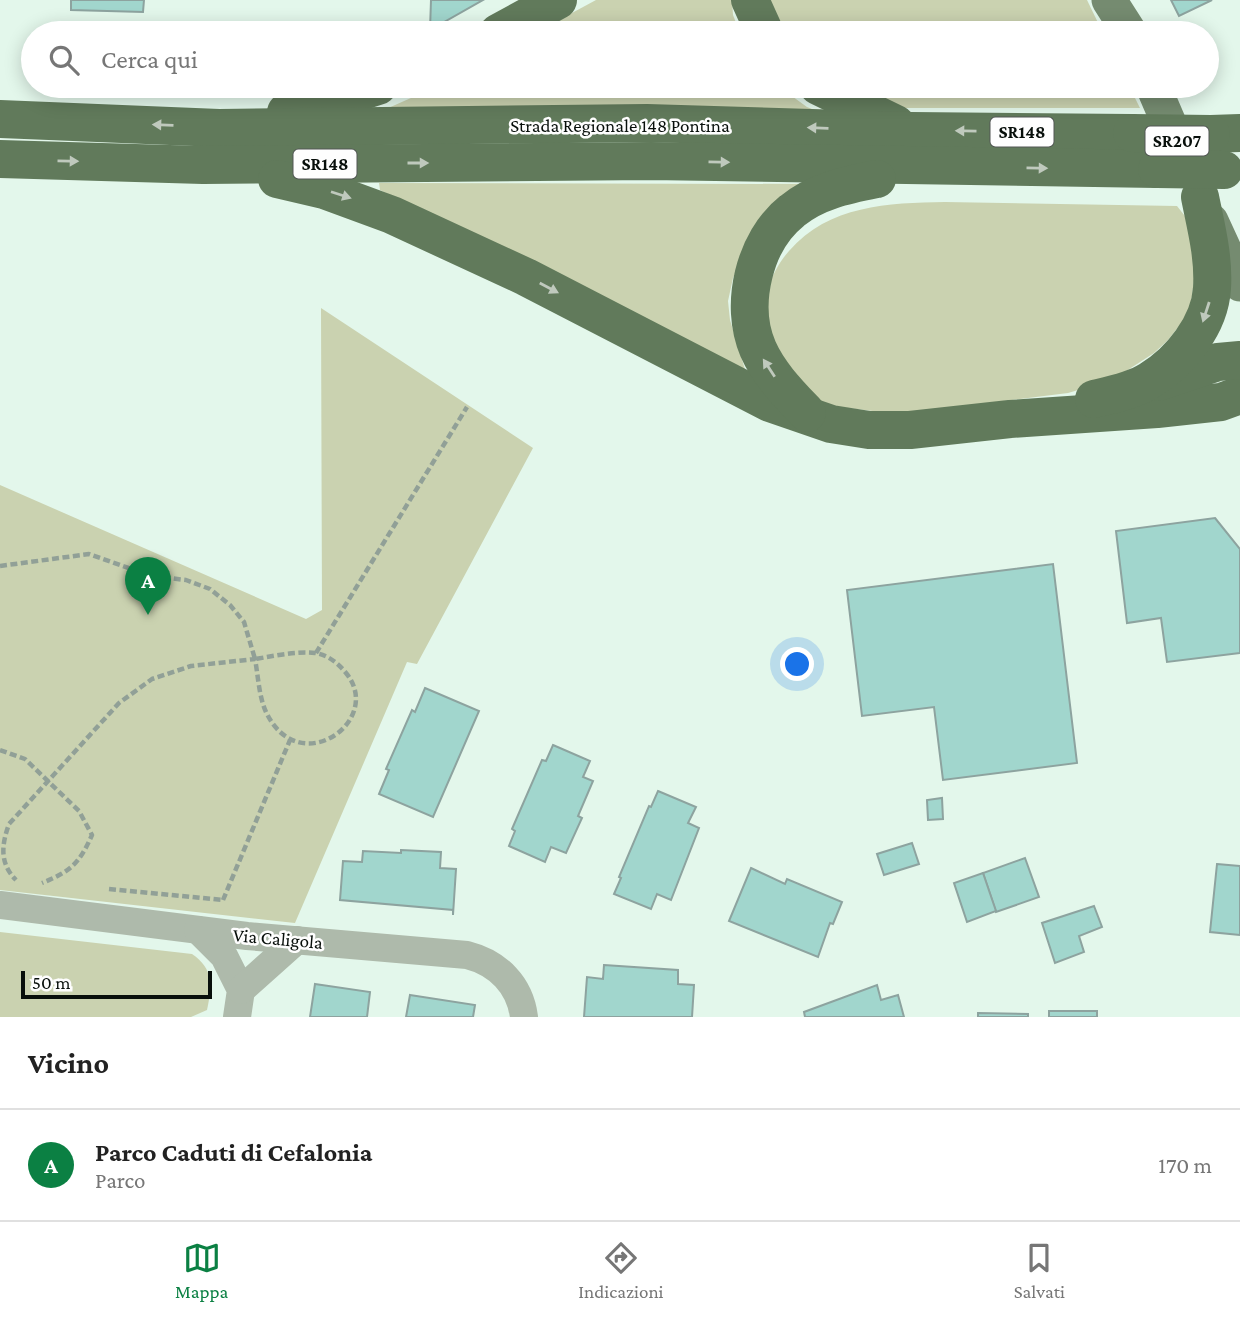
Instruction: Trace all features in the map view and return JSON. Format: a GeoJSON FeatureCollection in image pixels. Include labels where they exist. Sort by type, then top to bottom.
{"type":"FeatureCollection","features":[{"type":"Feature","properties":{"kind":"highway"},"geometry":{"type":"LineString","coordinates":[[520,21],[558,0]]}},
{"type":"Feature","properties":{"kind":"highway"},"geometry":{"type":"LineString","coordinates":[[750,0],[760,21]]}},
{"type":"Feature","properties":{"kind":"highway"},"geometry":{"type":"LineString","coordinates":[[219,128],[341,98]]}},
{"type":"Feature","properties":{"kind":"highway"},"geometry":{"type":"LineString","coordinates":[[843,98],[911,131]]}},
{"type":"Feature","properties":{"kind":"highway","name":"Strada Regionale 148 Pontina"},"geometry":{"type":"LineString","coordinates":[[0,119],[219,128],[647,123],[911,131],[1225,134]]}},
{"type":"Feature","properties":{"kind":"highway","name":"Strada Regionale 148 Pontina"},"geometry":{"type":"LineString","coordinates":[[0,159],[203,164],[651,161],[1157,169],[1221,179]]}},
{"type":"Feature","properties":{"kind":"highway"},"geometry":{"type":"LineString","coordinates":[[203,164],[305,185],[375,207],[526,277],[769,403],[814,420],[849,428],[889,430],[1157,410],[1221,402],[1240,395]]}},
{"type":"Feature","properties":{"kind":"highway"},"geometry":{"type":"LineString","coordinates":[[814,420],[771,373],[752,330],[752,281],[771,234],[791,211],[836,188],[881,178],[969,167]]}},
{"type":"Feature","properties":{"kind":"highway"},"geometry":{"type":"LineString","coordinates":[[1010,419],[1108,396],[1150,381],[1185,351],[1202,323],[1212,292],[1221,179]]}},
{"type":"Feature","properties":{"kind":"highway"},"geometry":{"type":"LineString","coordinates":[[1010,419],[1106,399],[1217,362],[1240,360]]}},
{"type":"Feature","properties":{"kind":"highway"},"geometry":{"type":"LineString","coordinates":[[1157,410],[1221,418],[1240,428]]}},
{"type":"Feature","properties":{"kind":"main road"},"geometry":{"type":"LineString","coordinates":[[1109,0],[1123,21]]}},
{"type":"Feature","properties":{"kind":"main road"},"geometry":{"type":"LineString","coordinates":[[1124,0],[1128,21]]}},
{"type":"Feature","properties":{"kind":"main road","name":"SR207"},"geometry":{"type":"LineString","coordinates":[[1162,98],[1221,179],[1240,284]]}},
{"type":"Feature","properties":{"kind":"street","name":"Via Caligola"},"geometry":{"type":"LineString","coordinates":[[0,905],[208,931],[476,957],[491,964],[512,981],[523,1003],[524,1017]]}},
{"type":"Feature","properties":{"kind":"street"},"geometry":{"type":"LineString","coordinates":[[208,931],[224,956],[239,1004]]}},
{"type":"Feature","properties":{"kind":"street"},"geometry":{"type":"LineString","coordinates":[[239,1004],[297,940]]}},
{"type":"Feature","properties":{"kind":"path"},"geometry":{"type":"LineString","coordinates":[[316,653],[467,407]]}},
{"type":"Feature","properties":{"kind":"path"},"geometry":{"type":"LineString","coordinates":[[0,566],[89,554],[151,576],[187,580],[210,589],[230,605],[244,622],[256,659],[264,709],[275,727],[290,740],[319,744],[338,733],[353,713],[356,692],[351,678],[328,657],[316,653],[256,659],[191,666],[152,679],[120,703],[9,824],[0,848],[2,869],[15,880],[24,881]]}},
{"type":"Feature","properties":{"kind":"path"},"geometry":{"type":"LineString","coordinates":[[208,931],[290,740]]}},
{"type":"Feature","properties":{"kind":"path"},"geometry":{"type":"LineString","coordinates":[[0,750],[25,759],[79,811],[92,835],[82,858],[62,875],[42,883]]}},
{"type":"Feature","properties":{"kind":"path"},"geometry":{"type":"LineString","coordinates":[[33,882],[56,885]]}},
{"type":"Feature","properties":{"kind":"path"},"geometry":{"type":"LineString","coordinates":[[98,888],[223,900]]}},
{"type":"Feature","properties":{"kind":"green space"},"geometry":{"type":"Polygon","coordinates":[[[596,0],[732,0],[735,21],[557,21],[596,0]]]}},
{"type":"Feature","properties":{"kind":"green space"},"geometry":{"type":"Polygon","coordinates":[[[762,0],[1087,0],[1097,21],[769,21],[762,0]]]}},
{"type":"Feature","properties":{"kind":"green space"},"geometry":{"type":"Polygon","coordinates":[[[411,98],[795,98],[807,107],[832,117],[377,113],[411,98]]]}},
{"type":"Feature","properties":{"kind":"green space"},"geometry":{"type":"Polygon","coordinates":[[[872,98],[1135,98],[1140,108],[904,108],[872,98]]]}},
{"type":"Feature","properties":{"kind":"green space"},"geometry":{"type":"Polygon","coordinates":[[[379,183],[819,184],[742,258],[733,278],[728,301],[730,320],[747,376],[380,190],[379,183]]]}},
{"type":"Feature","properties":{"kind":"green space"},"geometry":{"type":"Polygon","coordinates":[[[945,202],[1177,206],[1192,225],[1199,241],[1190,312],[1154,353],[1120,375],[1068,393],[898,414],[822,405],[772,354],[767,296],[779,264],[805,236],[822,224],[841,216],[881,206],[945,202]]]}},
{"type":"Feature","properties":{"kind":"green space"},"geometry":{"type":"Polygon","coordinates":[[[321,308],[533,448],[417,664],[407,662],[295,923],[0,890],[0,485],[306,619],[322,610],[321,308]]]}},
{"type":"Feature","properties":{"kind":"green space"},"geometry":{"type":"Polygon","coordinates":[[[0,932],[192,954],[204,966],[210,979],[207,1010],[191,1017],[0,1017],[0,932]]]}},
{"type":"Feature","properties":{"kind":"building"},"geometry":{"type":"Polygon","coordinates":[[[71,0],[144,0],[143,12],[71,10],[71,0]]]}},
{"type":"Feature","properties":{"kind":"building"},"geometry":{"type":"Polygon","coordinates":[[[431,0],[483,0],[446,21],[430,21],[431,0]]]}},
{"type":"Feature","properties":{"kind":"building"},"geometry":{"type":"Polygon","coordinates":[[[1171,0],[1212,0],[1179,16],[1171,0]]]}},
{"type":"Feature","properties":{"kind":"building"},"geometry":{"type":"Polygon","coordinates":[[[1215,518],[1240,549],[1240,653],[1167,662],[1161,618],[1127,623],[1116,531],[1215,518]]]}},
{"type":"Feature","properties":{"kind":"building"},"geometry":{"type":"Polygon","coordinates":[[[1053,564],[1077,763],[943,780],[934,707],[862,716],[847,590],[1053,564]]]}},
{"type":"Feature","properties":{"kind":"building"},"geometry":{"type":"Polygon","coordinates":[[[425,688],[479,711],[433,817],[379,794],[389,770],[386,769],[412,710],[415,712],[425,688]]]}},
{"type":"Feature","properties":{"kind":"building"},"geometry":{"type":"Polygon","coordinates":[[[553,745],[590,761],[583,777],[593,781],[578,816],[582,818],[566,853],[551,847],[545,862],[509,846],[515,831],[512,829],[542,760],[546,761],[553,745]]]}},
{"type":"Feature","properties":{"kind":"building"},"geometry":{"type":"Polygon","coordinates":[[[658,791],[696,807],[688,823],[699,828],[671,900],[657,894],[651,909],[614,894],[649,806],[651,807],[658,791]]]}},
{"type":"Feature","properties":{"kind":"building"},"geometry":{"type":"Polygon","coordinates":[[[942,798],[943,819],[928,820],[927,800],[942,798]]]}},
{"type":"Feature","properties":{"kind":"building"},"geometry":{"type":"Polygon","coordinates":[[[912,843],[919,864],[884,875],[877,854],[912,843]]]}},
{"type":"Feature","properties":{"kind":"building"},"geometry":{"type":"Polygon","coordinates":[[[401,850],[441,852],[440,868],[456,869],[453,915],[453,910],[340,900],[343,861],[362,862],[363,851],[401,853],[401,850]]]}},
{"type":"Feature","properties":{"kind":"building"},"geometry":{"type":"Polygon","coordinates":[[[1025,858],[1039,897],[996,912],[983,873],[1025,858]]]}},
{"type":"Feature","properties":{"kind":"building"},"geometry":{"type":"Polygon","coordinates":[[[1217,864],[1240,866],[1240,935],[1210,932],[1217,864]]]}},
{"type":"Feature","properties":{"kind":"building"},"geometry":{"type":"Polygon","coordinates":[[[751,868],[785,884],[787,879],[842,902],[833,924],[830,923],[818,957],[729,921],[751,868]]]}},
{"type":"Feature","properties":{"kind":"building"},"geometry":{"type":"Polygon","coordinates":[[[983,873],[996,911],[967,922],[954,883],[983,873]]]}},
{"type":"Feature","properties":{"kind":"building"},"geometry":{"type":"Polygon","coordinates":[[[1094,906],[1102,927],[1079,936],[1084,952],[1055,963],[1042,923],[1094,906]]]}},
{"type":"Feature","properties":{"kind":"building"},"geometry":{"type":"Polygon","coordinates":[[[604,965],[678,970],[678,984],[694,985],[692,1017],[584,1017],[587,977],[603,979],[604,965]]]}},
{"type":"Feature","properties":{"kind":"building"},"geometry":{"type":"Polygon","coordinates":[[[315,984],[370,992],[367,1017],[310,1017],[315,984]]]}},
{"type":"Feature","properties":{"kind":"building"},"geometry":{"type":"Polygon","coordinates":[[[877,985],[881,1000],[898,995],[904,1017],[805,1017],[804,1012],[877,985]]]}},
{"type":"Feature","properties":{"kind":"building"},"geometry":{"type":"Polygon","coordinates":[[[410,995],[475,1005],[473,1017],[406,1017],[410,995]]]}},
{"type":"Feature","properties":{"kind":"building"},"geometry":{"type":"Polygon","coordinates":[[[1049,1011],[1097,1011],[1097,1017],[1049,1017],[1049,1011]]]}},
{"type":"Feature","properties":{"kind":"building"},"geometry":{"type":"Polygon","coordinates":[[[978,1013],[1028,1014],[1028,1017],[978,1017],[978,1013]]]}},
{"type":"Feature","properties":{"kind":"place","name":"Parco Caduti di Cefalonia"},"geometry":{"type":"Point","coordinates":[148,615]}}]}
